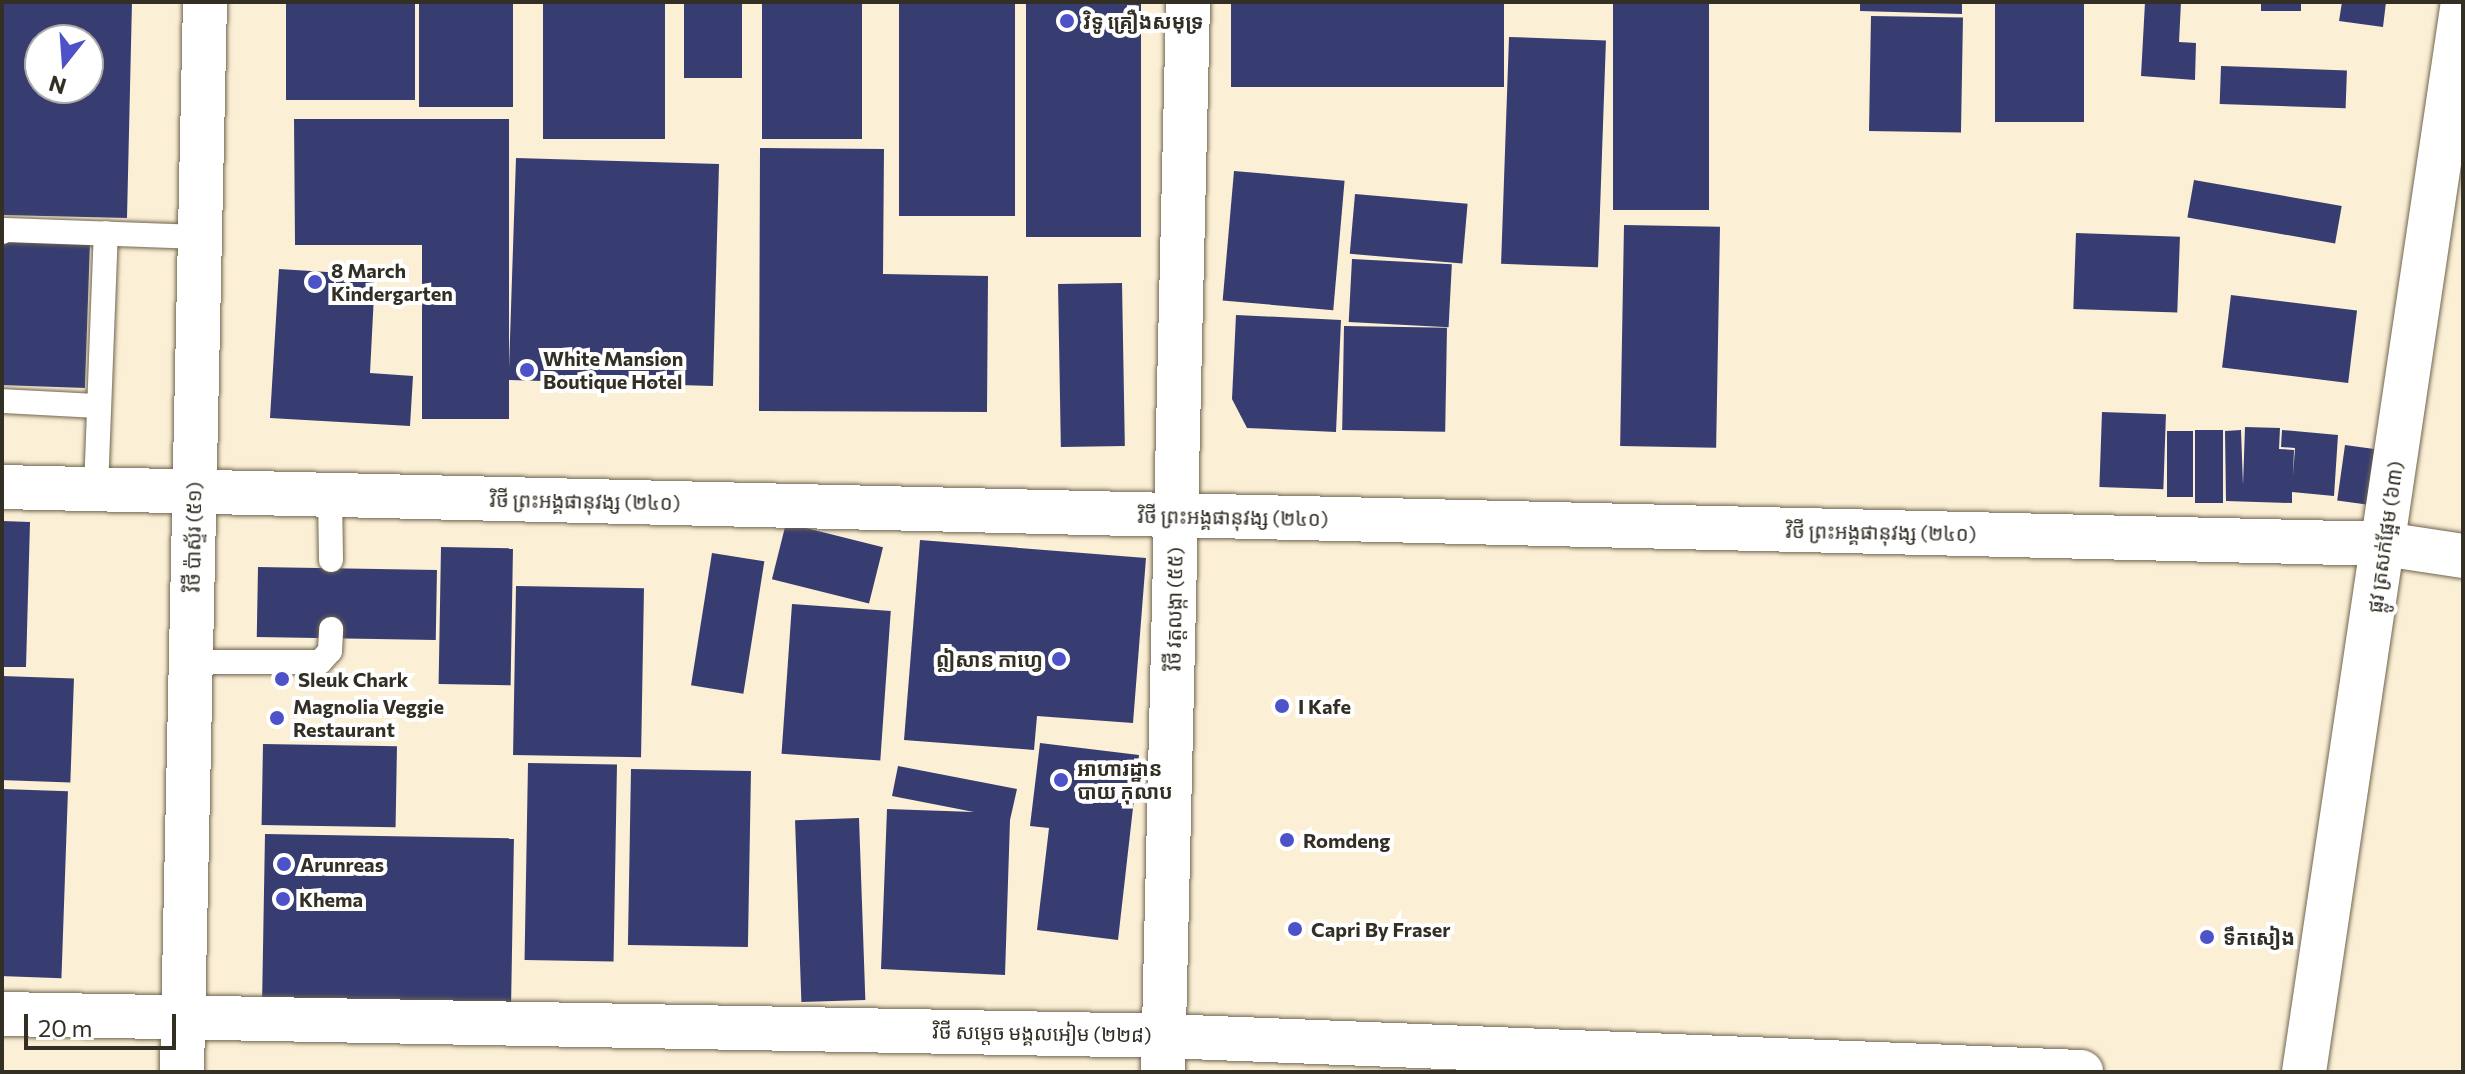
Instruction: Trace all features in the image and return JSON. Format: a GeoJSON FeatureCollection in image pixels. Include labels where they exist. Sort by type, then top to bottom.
{"type":"FeatureCollection","features":[{"type":"Feature","properties":{"kind":"street","name":"វិថី ប៉ាស្ទ័រ (៥១)"},"geometry":{"type":"LineString","coordinates":[[182,1072],[205,2]]}},
{"type":"Feature","properties":{"kind":"street","name":"វិថី វត្តលង្កា (៥៥)"},"geometry":{"type":"LineString","coordinates":[[1163,1054],[1188,2]]}},
{"type":"Feature","properties":{"kind":"street","name":"ផ្លូវ ត្រសក់ផ្អែម (៦៣)"},"geometry":{"type":"LineString","coordinates":[[2304,1072],[2463,2]]}},
{"type":"Feature","properties":{"kind":"street","name":"វិថី ព្រះអង្គផានុវង្ស (២៤០)"},"geometry":{"type":"LineString","coordinates":[[2,487],[2384,544],[2463,556]]}},
{"type":"Feature","properties":{"kind":"street","name":"វិថី សម្តេច មង្គលអៀម (២២៨)"},"geometry":{"type":"LineString","coordinates":[[2,1014],[1163,1054],[2081,1072]]}},
{"type":"Feature","properties":{"kind":"lane"},"geometry":{"type":"LineString","coordinates":[[2,232],[200,237]]}},
{"type":"Feature","properties":{"kind":"lane"},"geometry":{"type":"LineString","coordinates":[[96,489],[106,233]]}},
{"type":"Feature","properties":{"kind":"lane"},"geometry":{"type":"LineString","coordinates":[[2,401],[99,406]]}},
{"type":"Feature","properties":{"kind":"lane"},"geometry":{"type":"LineString","coordinates":[[330,495],[331,560]]}},
{"type":"Feature","properties":{"kind":"lane"},"geometry":{"type":"LineString","coordinates":[[191,662],[320,662],[330,651],[331,629]]}},
{"type":"Feature","properties":{"kind":"building"},"geometry":{"type":"Polygon","coordinates":[[[2,2],[132,2],[127,218],[2,215],[2,2]]]}},
{"type":"Feature","properties":{"kind":"building"},"geometry":{"type":"Polygon","coordinates":[[[286,2],[415,2],[415,100],[286,100],[286,2]]]}},
{"type":"Feature","properties":{"kind":"building"},"geometry":{"type":"Polygon","coordinates":[[[419,2],[513,2],[513,107],[419,107],[419,2]]]}},
{"type":"Feature","properties":{"kind":"building"},"geometry":{"type":"Polygon","coordinates":[[[543,2],[665,2],[665,139],[543,139],[543,2]]]}},
{"type":"Feature","properties":{"kind":"building"},"geometry":{"type":"Polygon","coordinates":[[[684,2],[742,2],[742,78],[684,78],[684,2]]]}},
{"type":"Feature","properties":{"kind":"building"},"geometry":{"type":"Polygon","coordinates":[[[762,2],[862,2],[862,139],[762,139],[762,2]]]}},
{"type":"Feature","properties":{"kind":"building"},"geometry":{"type":"Polygon","coordinates":[[[899,2],[1015,2],[1015,216],[899,216],[899,2]]]}},
{"type":"Feature","properties":{"kind":"building"},"geometry":{"type":"Polygon","coordinates":[[[1026,2],[1141,2],[1141,237],[1026,237],[1026,2]]]}},
{"type":"Feature","properties":{"kind":"building"},"geometry":{"type":"Polygon","coordinates":[[[1231,2],[1504,2],[1504,87],[1231,87],[1231,2]]]}},
{"type":"Feature","properties":{"kind":"building"},"geometry":{"type":"Polygon","coordinates":[[[1613,2],[1709,2],[1709,210],[1613,210],[1613,2]]]}},
{"type":"Feature","properties":{"kind":"building"},"geometry":{"type":"Polygon","coordinates":[[[1860,2],[1962,2],[1962,14],[1860,11],[1860,2]]]}},
{"type":"Feature","properties":{"kind":"building"},"geometry":{"type":"Polygon","coordinates":[[[1995,2],[2084,2],[2084,122],[1995,122],[1995,2]]]}},
{"type":"Feature","properties":{"kind":"building"},"geometry":{"type":"Polygon","coordinates":[[[2145,2],[2181,2],[2179,42],[2196,43],[2195,80],[2141,76],[2145,2]]]}},
{"type":"Feature","properties":{"kind":"building"},"geometry":{"type":"Polygon","coordinates":[[[2261,2],[2301,2],[2301,11],[2261,11],[2261,2]]]}},
{"type":"Feature","properties":{"kind":"building"},"geometry":{"type":"Polygon","coordinates":[[[2342,2],[2386,2],[2383,27],[2339,21],[2342,2]]]}},
{"type":"Feature","properties":{"kind":"building"},"geometry":{"type":"Polygon","coordinates":[[[1871,16],[1963,18],[1961,133],[1869,131],[1871,16]]]}},
{"type":"Feature","properties":{"kind":"building"},"geometry":{"type":"Polygon","coordinates":[[[1509,37],[1606,40],[1598,267],[1501,264],[1509,37]]]}},
{"type":"Feature","properties":{"kind":"building"},"geometry":{"type":"Polygon","coordinates":[[[2221,66],[2347,70],[2346,108],[2220,104],[2221,66]]]}},
{"type":"Feature","properties":{"kind":"building"},"geometry":{"type":"Polygon","coordinates":[[[294,119],[509,119],[509,368],[516,158],[719,164],[713,386],[509,380],[509,419],[422,419],[422,245],[295,245],[294,119]]]}},
{"type":"Feature","properties":{"kind":"building"},"geometry":{"type":"Polygon","coordinates":[[[760,148],[884,149],[883,274],[988,276],[987,412],[759,411],[760,148]]]}},
{"type":"Feature","properties":{"kind":"building"},"geometry":{"type":"Polygon","coordinates":[[[1234,171],[1345,181],[1333,310],[1223,301],[1234,171]]]}},
{"type":"Feature","properties":{"kind":"building"},"geometry":{"type":"Polygon","coordinates":[[[2194,180],[2342,206],[2335,243],[2187,217],[2194,180]]]}},
{"type":"Feature","properties":{"kind":"building"},"geometry":{"type":"Polygon","coordinates":[[[1355,194],[1468,204],[1462,264],[1350,254],[1355,194]]]}},
{"type":"Feature","properties":{"kind":"building"},"geometry":{"type":"Polygon","coordinates":[[[1624,225],[1720,227],[1716,448],[1620,446],[1624,225]]]}},
{"type":"Feature","properties":{"kind":"building"},"geometry":{"type":"Polygon","coordinates":[[[2076,233],[2180,237],[2177,313],[2073,309],[2076,233]]]}},
{"type":"Feature","properties":{"kind":"building"},"geometry":{"type":"Polygon","coordinates":[[[2,241],[90,244],[85,388],[2,385],[2,241]]]}},
{"type":"Feature","properties":{"kind":"building"},"geometry":{"type":"Polygon","coordinates":[[[1352,259],[1452,264],[1449,327],[1349,322],[1352,259]]]}},
{"type":"Feature","properties":{"kind":"building"},"geometry":{"type":"Polygon","coordinates":[[[279,269],[375,275],[370,373],[413,376],[410,426],[270,418],[279,269]]]}},
{"type":"Feature","properties":{"kind":"building"},"geometry":{"type":"Polygon","coordinates":[[[1122,283],[1125,446],[1061,447],[1058,284],[1122,283]]]}},
{"type":"Feature","properties":{"kind":"building"},"geometry":{"type":"Polygon","coordinates":[[[2231,295],[2357,310],[2348,383],[2222,367],[2231,295]]]}},
{"type":"Feature","properties":{"kind":"building"},"geometry":{"type":"Polygon","coordinates":[[[1236,315],[1341,320],[1336,432],[1247,428],[1232,399],[1236,315]]]}},
{"type":"Feature","properties":{"kind":"building"},"geometry":{"type":"Polygon","coordinates":[[[1344,326],[1447,328],[1445,432],[1342,430],[1344,326]]]}},
{"type":"Feature","properties":{"kind":"building"},"geometry":{"type":"Polygon","coordinates":[[[2102,412],[2166,414],[2163,489],[2099,487],[2102,412]]]}},
{"type":"Feature","properties":{"kind":"building"},"geometry":{"type":"Polygon","coordinates":[[[2245,427],[2280,428],[2279,449],[2294,450],[2293,476],[2295,448],[2281,447],[2282,430],[2338,435],[2334,496],[2292,492],[2292,503],[2226,501],[2225,431],[2241,430],[2243,485],[2245,427]]]}},
{"type":"Feature","properties":{"kind":"building"},"geometry":{"type":"Polygon","coordinates":[[[2195,430],[2223,430],[2223,503],[2195,503],[2195,430]]]}},
{"type":"Feature","properties":{"kind":"building"},"geometry":{"type":"Polygon","coordinates":[[[2167,431],[2193,431],[2193,497],[2167,497],[2167,431]]]}},
{"type":"Feature","properties":{"kind":"building"},"geometry":{"type":"Polygon","coordinates":[[[2345,445],[2380,450],[2372,505],[2337,500],[2345,445]]]}},
{"type":"Feature","properties":{"kind":"building"},"geometry":{"type":"Polygon","coordinates":[[[2,521],[30,522],[26,667],[2,667],[2,521]]]}},
{"type":"Feature","properties":{"kind":"building"},"geometry":{"type":"Polygon","coordinates":[[[786,523],[883,547],[869,603],[772,579],[786,523]]]}},
{"type":"Feature","properties":{"kind":"building"},"geometry":{"type":"Polygon","coordinates":[[[920,540],[1146,558],[1133,723],[1037,716],[1034,750],[904,740],[920,540]]]}},
{"type":"Feature","properties":{"kind":"building"},"geometry":{"type":"Polygon","coordinates":[[[441,547],[513,548],[511,685],[439,684],[441,547]]]}},
{"type":"Feature","properties":{"kind":"building"},"geometry":{"type":"Polygon","coordinates":[[[712,553],[764,561],[743,694],[691,685],[712,553]]]}},
{"type":"Feature","properties":{"kind":"building"},"geometry":{"type":"Polygon","coordinates":[[[258,567],[437,570],[436,640],[257,637],[258,567]]]}},
{"type":"Feature","properties":{"kind":"building"},"geometry":{"type":"Polygon","coordinates":[[[516,586],[644,588],[641,757],[513,755],[516,586]]]}},
{"type":"Feature","properties":{"kind":"building"},"geometry":{"type":"Polygon","coordinates":[[[792,604],[891,611],[880,761],[782,754],[792,604]]]}},
{"type":"Feature","properties":{"kind":"building"},"geometry":{"type":"Polygon","coordinates":[[[2,676],[74,679],[70,782],[2,780],[2,676]]]}},
{"type":"Feature","properties":{"kind":"building"},"geometry":{"type":"Polygon","coordinates":[[[1040,743],[1139,755],[1118,940],[1037,930],[1049,828],[1030,826],[1040,743]]]}},
{"type":"Feature","properties":{"kind":"building"},"geometry":{"type":"Polygon","coordinates":[[[263,744],[397,746],[396,827],[262,825],[263,744]]]}},
{"type":"Feature","properties":{"kind":"building"},"geometry":{"type":"Polygon","coordinates":[[[528,763],[617,765],[614,962],[525,960],[528,763]]]}},
{"type":"Feature","properties":{"kind":"building"},"geometry":{"type":"Polygon","coordinates":[[[898,766],[1017,789],[1010,820],[1005,975],[881,969],[887,809],[974,812],[892,796],[898,766]]]}},
{"type":"Feature","properties":{"kind":"building"},"geometry":{"type":"Polygon","coordinates":[[[631,769],[751,771],[748,947],[628,945],[631,769]]]}},
{"type":"Feature","properties":{"kind":"building"},"geometry":{"type":"Polygon","coordinates":[[[2,789],[68,791],[61,978],[2,976],[2,789]]]}},
{"type":"Feature","properties":{"kind":"building"},"geometry":{"type":"Polygon","coordinates":[[[859,818],[865,1000],[801,1002],[795,820],[859,818]]]}},
{"type":"Feature","properties":{"kind":"building"},"geometry":{"type":"Polygon","coordinates":[[[265,834],[514,838],[511,1008],[262,1004],[265,834]]]}},
{"type":"Feature","properties":{"kind":"place","name":"វិទូ គ្រឿងសមុទ្រ"},"geometry":{"type":"Point","coordinates":[1067,21]}},
{"type":"Feature","properties":{"kind":"place","name":"8 March Kindergarten"},"geometry":{"type":"Point","coordinates":[315,282]}},
{"type":"Feature","properties":{"kind":"place","name":"White Mansion Boutique Hotel"},"geometry":{"type":"Point","coordinates":[527,370]}},
{"type":"Feature","properties":{"kind":"place","name":"ឦសាន កាហ្វេ"},"geometry":{"type":"Point","coordinates":[1059,659]}},
{"type":"Feature","properties":{"kind":"place","name":"Sleuk Chark"},"geometry":{"type":"Point","coordinates":[282,679]}},
{"type":"Feature","properties":{"kind":"place","name":"I Kafe"},"geometry":{"type":"Point","coordinates":[1282,706]}},
{"type":"Feature","properties":{"kind":"place","name":"Magnolia Veggie Restaurant"},"geometry":{"type":"Point","coordinates":[277,718]}},
{"type":"Feature","properties":{"kind":"place","name":"អាហារដ្ឋាន បាយ កុលាប"},"geometry":{"type":"Point","coordinates":[1061,780]}},
{"type":"Feature","properties":{"kind":"place","name":"Romdeng"},"geometry":{"type":"Point","coordinates":[1287,840]}},
{"type":"Feature","properties":{"kind":"place","name":"Arunreas"},"geometry":{"type":"Point","coordinates":[284,864]}},
{"type":"Feature","properties":{"kind":"place","name":"Khema"},"geometry":{"type":"Point","coordinates":[283,899]}},
{"type":"Feature","properties":{"kind":"place","name":"Capri By Fraser"},"geometry":{"type":"Point","coordinates":[1295,929]}},
{"type":"Feature","properties":{"kind":"place","name":"ទឹកសៀង"},"geometry":{"type":"Point","coordinates":[2207,937]}}]}
